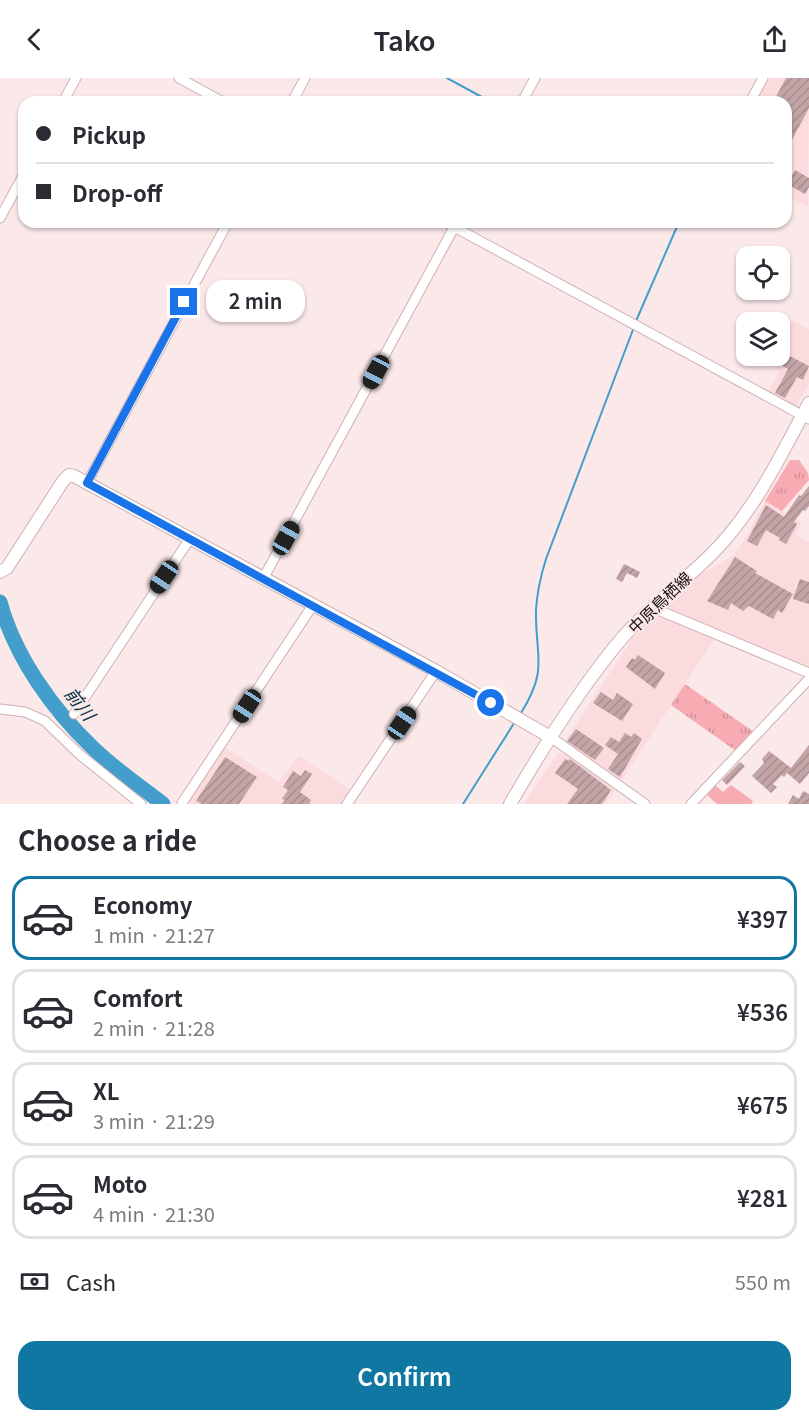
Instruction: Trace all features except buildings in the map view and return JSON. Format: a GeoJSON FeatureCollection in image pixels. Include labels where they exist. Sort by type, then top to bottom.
{"type":"FeatureCollection","features":[{"type":"Feature","properties":{"kind":"street"},"geometry":{"type":"LineString","coordinates":[[66,96],[76,78]]}},
{"type":"Feature","properties":{"kind":"street"},"geometry":{"type":"LineString","coordinates":[[179,78],[212,96]]}},
{"type":"Feature","properties":{"kind":"street"},"geometry":{"type":"LineString","coordinates":[[295,96],[305,78]]}},
{"type":"Feature","properties":{"kind":"street"},"geometry":{"type":"LineString","coordinates":[[526,96],[536,78]]}},
{"type":"Feature","properties":{"kind":"street"},"geometry":{"type":"LineString","coordinates":[[753,96],[763,78]]}},
{"type":"Feature","properties":{"kind":"street"},"geometry":{"type":"LineString","coordinates":[[0,218],[18,185]]}},
{"type":"Feature","properties":{"kind":"street"},"geometry":{"type":"LineString","coordinates":[[87,483],[225,228]]}},
{"type":"Feature","properties":{"kind":"street"},"geometry":{"type":"LineString","coordinates":[[264,579],[450,228]]}},
{"type":"Feature","properties":{"kind":"street"},"geometry":{"type":"LineString","coordinates":[[459,228],[806,417]]}},
{"type":"Feature","properties":{"kind":"street","name":"中原鳥栖線"},"geometry":{"type":"LineString","coordinates":[[510,804],[607,657],[651,607],[721,544],[738,524],[806,417],[809,403]]}},
{"type":"Feature","properties":{"kind":"street"},"geometry":{"type":"LineString","coordinates":[[1,572],[7,568],[63,481],[69,475],[74,476],[510,713],[552,738],[645,804]]}},
{"type":"Feature","properties":{"kind":"street"},"geometry":{"type":"LineString","coordinates":[[74,714],[189,540]]}},
{"type":"Feature","properties":{"kind":"street"},"geometry":{"type":"LineString","coordinates":[[182,803],[313,605]]}},
{"type":"Feature","properties":{"kind":"street"},"geometry":{"type":"LineString","coordinates":[[651,607],[809,673]]}},
{"type":"Feature","properties":{"kind":"street"},"geometry":{"type":"LineString","coordinates":[[348,804],[436,671]]}},
{"type":"Feature","properties":{"kind":"street"},"geometry":{"type":"LineString","coordinates":[[691,804],[809,679]]}},
{"type":"Feature","properties":{"kind":"street"},"geometry":{"type":"LineString","coordinates":[[0,709],[25,712],[45,721],[79,754],[141,804]]}},
{"type":"Feature","properties":{"kind":"shaded area"},"geometry":{"type":"Polygon","coordinates":[[[767,78],[809,78],[808,207],[792,198],[792,96],[757,96],[767,78]]]}},
{"type":"Feature","properties":{"kind":"shaded area"},"geometry":{"type":"Polygon","coordinates":[[[792,320],[809,329],[809,383],[794,409],[767,393],[780,370],[773,366],[790,366],[790,324],[792,320]]]}},
{"type":"Feature","properties":{"kind":"shaded area"},"geometry":{"type":"Polygon","coordinates":[[[765,501],[801,523],[795,535],[809,542],[809,668],[662,610],[700,575],[728,559],[741,546],[765,501]]]}},
{"type":"Feature","properties":{"kind":"shaded area"},"geometry":{"type":"Polygon","coordinates":[[[658,613],[716,637],[621,781],[565,741],[633,638],[658,613]]]}},
{"type":"Feature","properties":{"kind":"shaded area"},"geometry":{"type":"Polygon","coordinates":[[[224,747],[278,782],[299,756],[352,791],[343,804],[190,804],[187,801],[224,747]]]}},
{"type":"Feature","properties":{"kind":"shaded area"},"geometry":{"type":"Polygon","coordinates":[[[557,754],[566,754],[616,788],[605,804],[524,804],[557,754]]]}},
{"type":"Feature","properties":{"kind":"green space"},"geometry":{"type":"Polygon","coordinates":[[[790,460],[799,460],[808,473],[809,480],[782,511],[765,501],[790,460]]]}},
{"type":"Feature","properties":{"kind":"green space"},"geometry":{"type":"Polygon","coordinates":[[[685,684],[754,732],[736,751],[671,705],[685,684]]]}},
{"type":"Feature","properties":{"kind":"green space"},"geometry":{"type":"Polygon","coordinates":[[[715,785],[723,792],[731,785],[753,801],[751,804],[717,804],[707,795],[715,785]]]}},
{"type":"Feature","properties":{"kind":"waterway"},"geometry":{"type":"LineString","coordinates":[[447,78],[480,96]]}},
{"type":"Feature","properties":{"kind":"waterway"},"geometry":{"type":"LineString","coordinates":[[636,321],[676,228]]}},
{"type":"Feature","properties":{"kind":"waterway"},"geometry":{"type":"LineString","coordinates":[[521,713],[530,698],[538,673],[536,610],[544,565],[634,327]]}},
{"type":"Feature","properties":{"kind":"waterway","name":"前川"},"geometry":{"type":"LineString","coordinates":[[0,602],[15,643],[50,700],[79,734],[102,756],[163,804]]}},
{"type":"Feature","properties":{"kind":"waterway"},"geometry":{"type":"LineString","coordinates":[[463,804],[516,720]]}},
{"type":"Feature","properties":{"kind":"route"},"geometry":{"type":"LineString","coordinates":[[184,302],[87,483],[491,703]]}}]}
